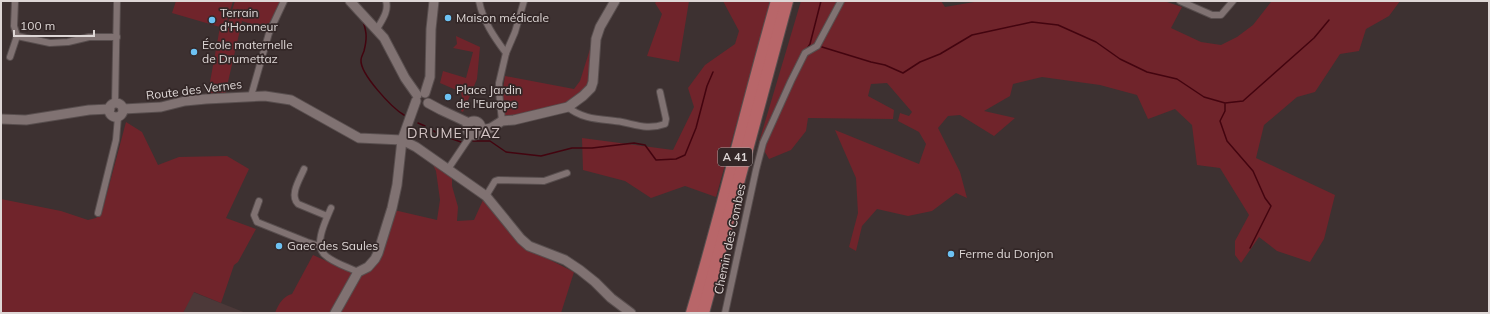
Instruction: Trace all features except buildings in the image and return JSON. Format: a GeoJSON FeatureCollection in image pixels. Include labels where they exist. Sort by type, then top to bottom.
{"type":"FeatureCollection","features":[{"type":"Feature","properties":{"kind":"highway","name":"A 41"},"geometry":{"type":"LineString","coordinates":[[692,313],[710,254],[777,1]]}},
{"type":"Feature","properties":{"kind":"highway","name":"A 41"},"geometry":{"type":"LineString","coordinates":[[703,313],[787,1]]}},
{"type":"Feature","properties":{"kind":"street"},"geometry":{"type":"LineString","coordinates":[[10,57],[17,36],[14,26],[15,1]]}},
{"type":"Feature","properties":{"kind":"street"},"geometry":{"type":"LineString","coordinates":[[98,213],[115,145],[117,1]]}},
{"type":"Feature","properties":{"kind":"street"},"geometry":{"type":"LineString","coordinates":[[251,96],[269,33],[284,1]]}},
{"type":"Feature","properties":{"kind":"street"},"geometry":{"type":"LineString","coordinates":[[350,1],[377,29],[390,46],[422,97],[441,110],[466,123],[476,121],[482,128]]}},
{"type":"Feature","properties":{"kind":"street"},"geometry":{"type":"LineString","coordinates":[[377,29],[387,11],[386,1]]}},
{"type":"Feature","properties":{"kind":"street"},"geometry":{"type":"LineString","coordinates":[[335,313],[358,272],[368,266],[375,259],[378,253],[392,208],[397,184],[402,140],[412,114],[422,97],[430,77],[431,29],[434,1]]}},
{"type":"Feature","properties":{"kind":"street"},"geometry":{"type":"LineString","coordinates":[[479,1],[483,16],[491,32],[506,53]]}},
{"type":"Feature","properties":{"kind":"street"},"geometry":{"type":"LineString","coordinates":[[499,123],[499,83],[506,53],[515,32],[524,1]]}},
{"type":"Feature","properties":{"kind":"street"},"geometry":{"type":"LineString","coordinates":[[471,135],[478,135],[482,128],[499,123],[568,107],[583,96],[591,88],[593,82],[596,39],[600,27],[615,1]]}},
{"type":"Feature","properties":{"kind":"street","name":"Chemin des Combes"},"geometry":{"type":"LineString","coordinates":[[725,313],[763,143],[791,81],[806,53],[817,46],[841,1]]}},
{"type":"Feature","properties":{"kind":"street"},"geometry":{"type":"LineString","coordinates":[[1180,1],[1212,15],[1221,14],[1233,1]]}},
{"type":"Feature","properties":{"kind":"street"},"geometry":{"type":"LineString","coordinates":[[17,36],[50,43],[68,42],[89,37],[117,37]]}},
{"type":"Feature","properties":{"kind":"street"},"geometry":{"type":"LineString","coordinates":[[568,107],[593,118],[645,127],[661,125],[665,124],[666,119],[660,92]]}},
{"type":"Feature","properties":{"kind":"street","name":"Route des Vernes"},"geometry":{"type":"LineString","coordinates":[[1,119],[26,120],[89,110],[116,110],[176,106],[214,99],[265,96],[291,100],[359,138],[402,140]]}},
{"type":"Feature","properties":{"kind":"street"},"geometry":{"type":"LineString","coordinates":[[466,123],[467,130],[471,135]]}},
{"type":"Feature","properties":{"kind":"street"},"geometry":{"type":"LineString","coordinates":[[448,169],[471,135]]}},
{"type":"Feature","properties":{"kind":"street"},"geometry":{"type":"LineString","coordinates":[[402,140],[416,147],[486,196],[525,242],[542,252],[565,260],[580,270],[611,298],[631,313]]}},
{"type":"Feature","properties":{"kind":"street"},"geometry":{"type":"LineString","coordinates":[[304,169],[294,192],[294,197],[298,204],[327,216]]}},
{"type":"Feature","properties":{"kind":"street"},"geometry":{"type":"LineString","coordinates":[[486,196],[495,181],[498,180],[544,181],[567,173]]}},
{"type":"Feature","properties":{"kind":"street"},"geometry":{"type":"LineString","coordinates":[[259,201],[254,215],[256,222],[320,246]]}},
{"type":"Feature","properties":{"kind":"street"},"geometry":{"type":"LineString","coordinates":[[331,208],[321,232],[320,246],[322,252],[328,258],[358,272]]}},
{"type":"Feature","properties":{"kind":"shaded area"},"geometry":{"type":"Polygon","coordinates":[[[176,1],[233,1],[225,28],[226,29],[235,1],[282,1],[269,30],[242,21],[225,95],[208,93],[220,27],[172,13],[176,1]]]}},
{"type":"Feature","properties":{"kind":"shaded area"},"geometry":{"type":"Polygon","coordinates":[[[657,1],[689,1],[679,62],[647,56],[662,14],[655,3],[657,1]]]}},
{"type":"Feature","properties":{"kind":"shaded area"},"geometry":{"type":"Polygon","coordinates":[[[723,1],[771,1],[716,197],[685,186],[651,198],[625,181],[583,170],[582,138],[673,150],[694,107],[688,88],[705,65],[735,44],[739,31],[723,1]]]}},
{"type":"Feature","properties":{"kind":"shaded area"},"geometry":{"type":"Polygon","coordinates":[[[801,1],[941,1],[945,7],[980,1],[1164,1],[1182,7],[1171,28],[1201,42],[1221,45],[1237,37],[1253,25],[1271,2],[1400,1],[1389,16],[1366,29],[1359,51],[1340,54],[1315,92],[1297,97],[1264,125],[1256,158],[1335,195],[1324,239],[1310,262],[1277,251],[1259,237],[1241,263],[1235,255],[1235,241],[1249,215],[1220,168],[1197,165],[1192,125],[1175,109],[1148,119],[1137,95],[1100,85],[1042,77],[1013,84],[1010,96],[984,111],[1015,118],[994,136],[960,115],[948,116],[938,128],[960,172],[967,198],[956,193],[932,211],[908,216],[877,209],[862,226],[856,251],[849,247],[858,213],[856,178],[835,130],[919,164],[926,144],[919,132],[898,121],[900,113],[909,116],[912,112],[887,83],[871,84],[868,96],[894,110],[893,119],[808,118],[806,131],[791,150],[769,159],[759,142],[801,1]]]}},
{"type":"Feature","properties":{"kind":"shaded area"},"geometry":{"type":"Polygon","coordinates":[[[456,36],[480,47],[477,79],[463,112],[461,111],[463,103],[461,92],[440,83],[443,71],[466,78],[473,52],[453,48],[457,44],[456,36]]]}},
{"type":"Feature","properties":{"kind":"shaded area"},"geometry":{"type":"Polygon","coordinates":[[[590,49],[593,49],[589,86],[565,104],[519,115],[505,116],[502,95],[505,76],[574,89],[580,81],[590,49]]]}},
{"type":"Feature","properties":{"kind":"shaded area"},"geometry":{"type":"Polygon","coordinates":[[[126,122],[142,132],[158,165],[179,157],[227,156],[249,169],[226,218],[256,229],[238,262],[234,265],[221,303],[194,292],[183,313],[1,313],[1,199],[61,211],[88,220],[96,218],[102,212],[126,122]]]}},
{"type":"Feature","properties":{"kind":"shaded area"},"geometry":{"type":"Polygon","coordinates":[[[432,163],[452,175],[452,186],[458,207],[457,221],[474,220],[483,200],[488,203],[524,247],[574,272],[561,313],[275,313],[283,299],[292,294],[313,255],[360,276],[376,263],[394,210],[437,220],[440,200],[436,171],[432,163]]]}},
{"type":"Feature","properties":{"kind":"shaded area"},"geometry":{"type":"Polygon","coordinates":[[[193,292],[246,313],[183,313],[193,292]]]}},
{"type":"Feature","properties":{"kind":"waterway"},"geometry":{"type":"LineString","coordinates":[[807,49],[810,44],[821,1]]}},
{"type":"Feature","properties":{"kind":"waterway"},"geometry":{"type":"LineString","coordinates":[[822,47],[885,65],[903,73],[920,62],[940,54],[972,35],[1032,22],[1058,25],[1096,42],[1120,59],[1147,72],[1177,79],[1204,97],[1225,103],[1243,101],[1314,38],[1329,20]]}},
{"type":"Feature","properties":{"kind":"waterway"},"geometry":{"type":"LineString","coordinates":[[363,21],[366,39],[361,59],[362,66],[371,82],[392,105],[404,115]]}},
{"type":"Feature","properties":{"kind":"waterway"},"geometry":{"type":"LineString","coordinates":[[473,141],[490,141],[506,152],[541,156],[572,148],[592,148],[634,143],[645,145],[656,160],[676,159],[685,155],[696,128],[707,86],[713,72]]}},
{"type":"Feature","properties":{"kind":"waterway"},"geometry":{"type":"LineString","coordinates":[[1225,104],[1225,111],[1220,121],[1227,141],[1253,171],[1265,198],[1271,206],[1250,248]]}},
{"type":"Feature","properties":{"kind":"waterway"},"geometry":{"type":"LineString","coordinates":[[418,123],[425,126]]}},
{"type":"Feature","properties":{"kind":"waterway"},"geometry":{"type":"LineString","coordinates":[[430,129],[441,135],[461,142]]}},
{"type":"Feature","properties":{"kind":"place","name":"Maison médicale"},"geometry":{"type":"Point","coordinates":[448,18]}},
{"type":"Feature","properties":{"kind":"place","name":"Terrain d'Honneur"},"geometry":{"type":"Point","coordinates":[212,20]}},
{"type":"Feature","properties":{"kind":"place","name":"École maternelle de Drumettaz"},"geometry":{"type":"Point","coordinates":[194,52]}},
{"type":"Feature","properties":{"kind":"place","name":"Place Jardin de l'Europe"},"geometry":{"type":"Point","coordinates":[448,97]}},
{"type":"Feature","properties":{"kind":"place","name":"Gaec des Saules"},"geometry":{"type":"Point","coordinates":[279,246]}},
{"type":"Feature","properties":{"kind":"place","name":"Ferme du Donjon"},"geometry":{"type":"Point","coordinates":[951,254]}},
{"type":"Feature","properties":{"kind":"district","name":"DRUMETTAZ"},"geometry":{"type":"Point","coordinates":[454,133]}}]}
